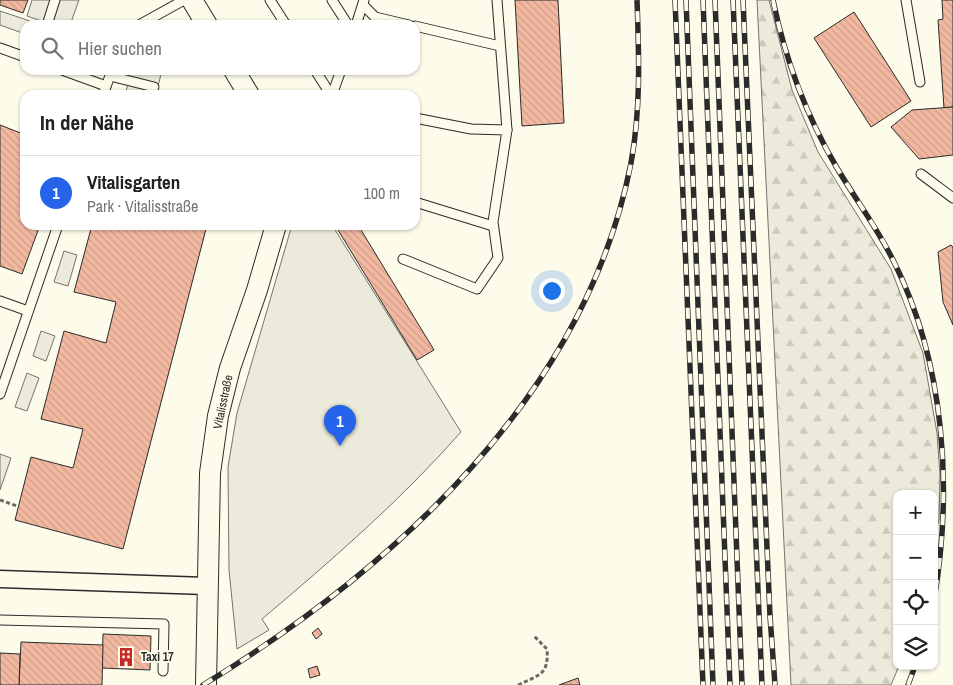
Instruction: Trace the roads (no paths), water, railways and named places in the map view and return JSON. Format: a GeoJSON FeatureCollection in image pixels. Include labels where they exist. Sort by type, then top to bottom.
{"type":"FeatureCollection","features":[{"type":"Feature","properties":{"kind":"street"},"geometry":{"type":"LineString","coordinates":[[192,0],[204,20]]}},
{"type":"Feature","properties":{"kind":"street"},"geometry":{"type":"LineString","coordinates":[[237,75],[247,90]]}},
{"type":"Feature","properties":{"kind":"street","name":"Vitalisstraße"},"geometry":{"type":"LineString","coordinates":[[206,685],[206,586],[210,473],[218,416],[230,368],[257,290],[275,230]]}},
{"type":"Feature","properties":{"kind":"street"},"geometry":{"type":"LineString","coordinates":[[0,579],[206,586]]}},
{"type":"Feature","properties":{"kind":"lane"},"geometry":{"type":"LineString","coordinates":[[49,20],[55,0]]}},
{"type":"Feature","properties":{"kind":"lane"},"geometry":{"type":"LineString","coordinates":[[148,20],[184,0]]}},
{"type":"Feature","properties":{"kind":"lane"},"geometry":{"type":"LineString","coordinates":[[270,0],[283,20]]}},
{"type":"Feature","properties":{"kind":"lane"},"geometry":{"type":"LineString","coordinates":[[332,0],[345,20]]}},
{"type":"Feature","properties":{"kind":"lane"},"geometry":{"type":"LineString","coordinates":[[403,258],[478,289],[498,258],[493,226],[507,130],[497,0]]}},
{"type":"Feature","properties":{"kind":"lane"},"geometry":{"type":"LineString","coordinates":[[906,0],[920,82]]}},
{"type":"Feature","properties":{"kind":"lane"},"geometry":{"type":"LineString","coordinates":[[358,20],[364,2]]}},
{"type":"Feature","properties":{"kind":"lane"},"geometry":{"type":"LineString","coordinates":[[364,2],[375,17],[388,20]]}},
{"type":"Feature","properties":{"kind":"lane"},"geometry":{"type":"LineString","coordinates":[[420,27],[500,46]]}},
{"type":"Feature","properties":{"kind":"lane"},"geometry":{"type":"LineString","coordinates":[[0,48],[20,55]]}},
{"type":"Feature","properties":{"kind":"lane"},"geometry":{"type":"LineString","coordinates":[[76,75],[106,86]]}},
{"type":"Feature","properties":{"kind":"lane"},"geometry":{"type":"LineString","coordinates":[[105,90],[110,75]]}},
{"type":"Feature","properties":{"kind":"lane"},"geometry":{"type":"LineString","coordinates":[[117,75],[154,87]]}},
{"type":"Feature","properties":{"kind":"lane"},"geometry":{"type":"LineString","coordinates":[[318,75],[329,90]]}},
{"type":"Feature","properties":{"kind":"lane"},"geometry":{"type":"LineString","coordinates":[[334,90],[339,75]]}},
{"type":"Feature","properties":{"kind":"lane"},"geometry":{"type":"LineString","coordinates":[[420,119],[471,128],[507,130]]}},
{"type":"Feature","properties":{"kind":"lane"},"geometry":{"type":"LineString","coordinates":[[921,174],[953,198]]}},
{"type":"Feature","properties":{"kind":"lane"},"geometry":{"type":"LineString","coordinates":[[420,204],[493,226]]}},
{"type":"Feature","properties":{"kind":"lane"},"geometry":{"type":"LineString","coordinates":[[0,394],[56,230]]}},
{"type":"Feature","properties":{"kind":"lane"},"geometry":{"type":"LineString","coordinates":[[0,301],[28,311]]}},
{"type":"Feature","properties":{"kind":"lane"},"geometry":{"type":"LineString","coordinates":[[0,620],[164,624],[163,671]]}},
{"type":"Feature","properties":{"kind":"railway"},"geometry":{"type":"LineString","coordinates":[[203,685],[275,638],[345,587],[411,529],[472,467],[526,399],[572,326],[608,247],[631,163],[634,143],[639,62],[637,0]]}},
{"type":"Feature","properties":{"kind":"railway"},"geometry":{"type":"LineString","coordinates":[[675,0],[703,685]]}},
{"type":"Feature","properties":{"kind":"railway"},"geometry":{"type":"LineString","coordinates":[[686,0],[713,685]]}},
{"type":"Feature","properties":{"kind":"railway"},"geometry":{"type":"LineString","coordinates":[[703,0],[730,685]]}},
{"type":"Feature","properties":{"kind":"railway"},"geometry":{"type":"LineString","coordinates":[[715,0],[742,685]]}},
{"type":"Feature","properties":{"kind":"railway"},"geometry":{"type":"LineString","coordinates":[[733,0],[762,685]]}},
{"type":"Feature","properties":{"kind":"railway"},"geometry":{"type":"LineString","coordinates":[[743,0],[770,616],[775,685]]}},
{"type":"Feature","properties":{"kind":"railway"},"geometry":{"type":"LineString","coordinates":[[773,0],[791,66],[816,129],[837,168],[888,250],[911,301],[924,342],[934,385],[943,471],[943,515],[937,580]]}},
{"type":"Feature","properties":{"kind":"railway"},"geometry":{"type":"LineString","coordinates":[[908,685],[914,670]]}},
{"type":"Feature","properties":{"kind":"place","name":"Vitalisgarten"},"geometry":{"type":"Point","coordinates":[340,446]}},
{"type":"Feature","properties":{"kind":"place","name":"Taxi 17"},"geometry":{"type":"Point","coordinates":[126,657]}}]}
